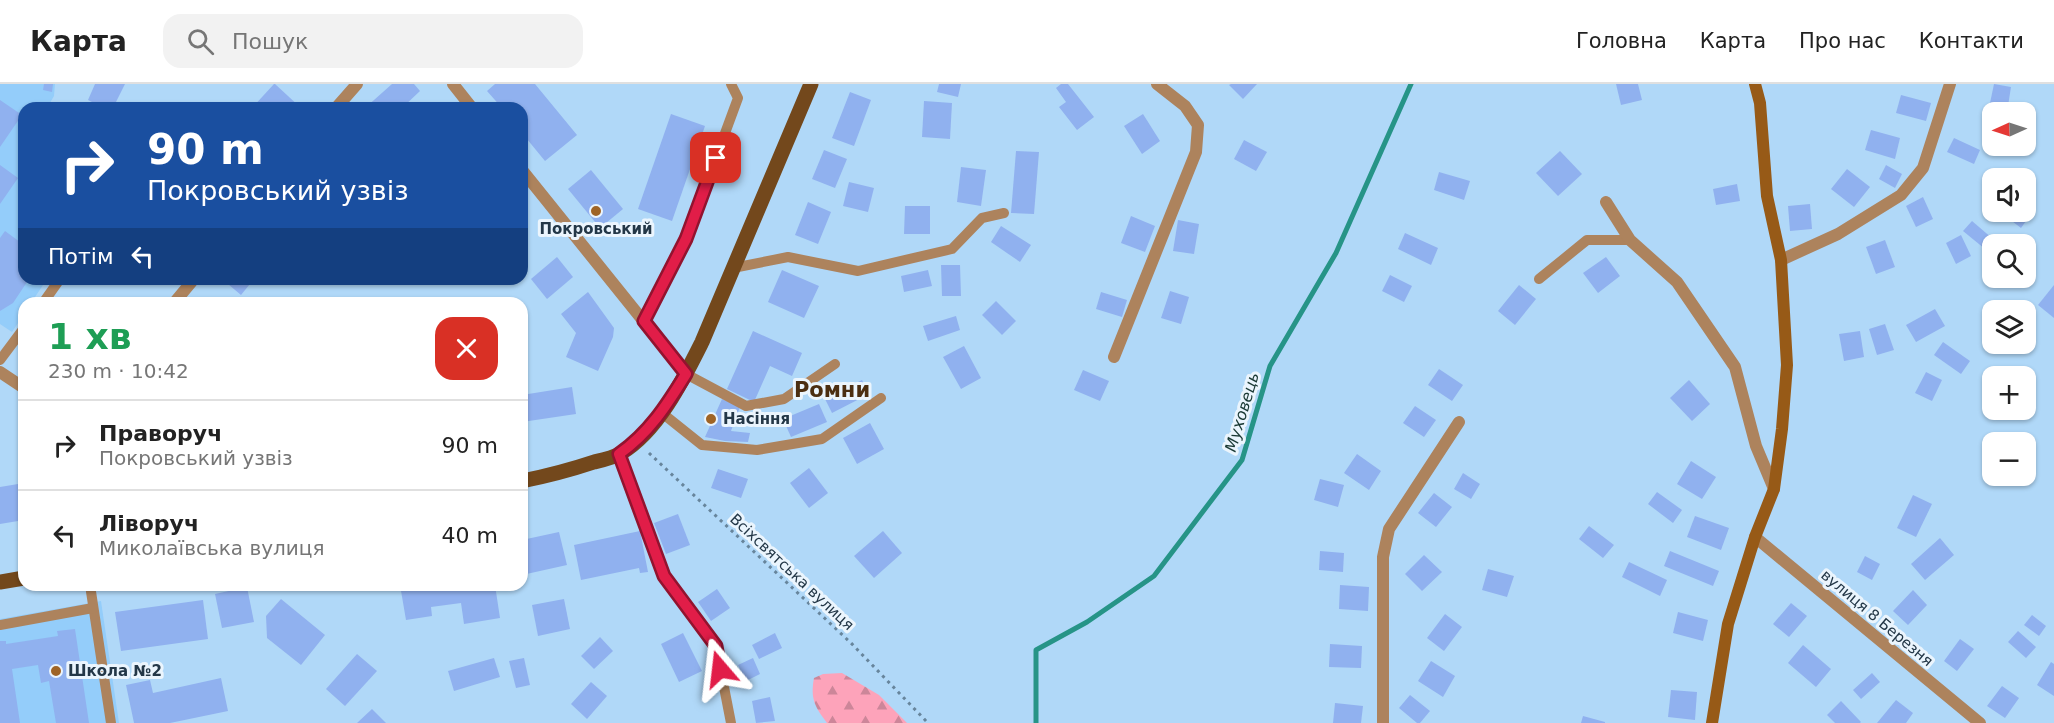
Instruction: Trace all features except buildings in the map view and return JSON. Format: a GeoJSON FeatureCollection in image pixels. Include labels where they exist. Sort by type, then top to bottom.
{"type":"FeatureCollection","features":[{"type":"Feature","properties":{"kind":"main road"},"geometry":{"type":"LineString","coordinates":[[528,480],[558,474],[619,454],[636,442],[662,413],[702,342],[811,84]]}},
{"type":"Feature","properties":{"kind":"main road"},"geometry":{"type":"LineString","coordinates":[[1712,723],[1728,624],[1755,537],[1774,489],[1787,365],[1781,260],[1767,196],[1760,103],[1755,84]]}},
{"type":"Feature","properties":{"kind":"main road"},"geometry":{"type":"LineString","coordinates":[[0,582],[18,579]]}},
{"type":"Feature","properties":{"kind":"street"},"geometry":{"type":"LineString","coordinates":[[341,102],[357,84]]}},
{"type":"Feature","properties":{"kind":"street"},"geometry":{"type":"LineString","coordinates":[[453,84],[467,102]]}},
{"type":"Feature","properties":{"kind":"street"},"geometry":{"type":"LineString","coordinates":[[1114,357],[1196,152],[1198,125],[1185,106],[1157,84]]}},
{"type":"Feature","properties":{"kind":"street"},"geometry":{"type":"LineString","coordinates":[[1781,260],[1838,234],[1901,195],[1923,168],[1950,84]]}},
{"type":"Feature","properties":{"kind":"street"},"geometry":{"type":"LineString","coordinates":[[528,177],[686,374]]}},
{"type":"Feature","properties":{"kind":"street"},"geometry":{"type":"LineString","coordinates":[[1606,202],[1630,240],[1677,282],[1734,367],[1756,446],[1774,489]]}},
{"type":"Feature","properties":{"kind":"street"},"geometry":{"type":"LineString","coordinates":[[179,297],[189,285]]}},
{"type":"Feature","properties":{"kind":"street"},"geometry":{"type":"LineString","coordinates":[[0,372],[18,384]]}},
{"type":"Feature","properties":{"kind":"street"},"geometry":{"type":"LineString","coordinates":[[1383,723],[1383,557],[1389,529],[1459,422]]}},
{"type":"Feature","properties":{"kind":"street","name":"вулиця 8 Березня"},"geometry":{"type":"LineString","coordinates":[[1755,537],[1980,723]]}},
{"type":"Feature","properties":{"kind":"lane"},"geometry":{"type":"LineString","coordinates":[[644,321],[686,239],[738,98],[731,84]]}},
{"type":"Feature","properties":{"kind":"lane"},"geometry":{"type":"LineString","coordinates":[[733,268],[788,257],[858,271],[952,249],[981,218],[1004,213]]}},
{"type":"Feature","properties":{"kind":"lane"},"geometry":{"type":"LineString","coordinates":[[1539,279],[1587,240],[1630,240]]}},
{"type":"Feature","properties":{"kind":"lane"},"geometry":{"type":"LineString","coordinates":[[0,360],[18,336]]}},
{"type":"Feature","properties":{"kind":"lane"},"geometry":{"type":"LineString","coordinates":[[686,374],[746,406],[784,399],[835,364]]}},
{"type":"Feature","properties":{"kind":"lane"},"geometry":{"type":"LineString","coordinates":[[662,413],[702,445],[757,450],[822,439],[882,398]]}},
{"type":"Feature","properties":{"kind":"lane"},"geometry":{"type":"LineString","coordinates":[[619,454],[664,576],[716,646],[731,723]]}},
{"type":"Feature","properties":{"kind":"lane"},"geometry":{"type":"LineString","coordinates":[[91,591],[111,723]]}},
{"type":"Feature","properties":{"kind":"lane"},"geometry":{"type":"LineString","coordinates":[[0,625],[93,608]]}},
{"type":"Feature","properties":{"kind":"path","name":"Всіхсвятська вулиця"},"geometry":{"type":"LineString","coordinates":[[636,442],[851,643],[927,723]]}},
{"type":"Feature","properties":{"kind":"shaded area"},"geometry":{"type":"Polygon","coordinates":[[[0,84],[55,84],[54,96],[50,102],[18,102],[18,285],[43,285],[35,297],[18,297],[18,323],[12,332],[0,324],[0,84]]]}},
{"type":"Feature","properties":{"kind":"shaded area","name":"Школа №2"},"geometry":{"type":"Polygon","coordinates":[[[101,601],[119,723],[0,723],[0,619],[101,601]]]}},
{"type":"Feature","properties":{"kind":"green space"},"geometry":{"type":"Polygon","coordinates":[[[842,673],[879,695],[907,723],[827,723],[814,702],[814,678],[823,674],[842,673]]]}},
{"type":"Feature","properties":{"kind":"waterway","name":"Муховець"},"geometry":{"type":"LineString","coordinates":[[1036,723],[1036,650],[1087,622],[1154,576],[1242,460],[1270,366],[1336,253],[1411,84]]}},
{"type":"Feature","properties":{"kind":"place","name":"Покровський"},"geometry":{"type":"Point","coordinates":[596,211]}},
{"type":"Feature","properties":{"kind":"place","name":"Насіння"},"geometry":{"type":"Point","coordinates":[711,419]}},
{"type":"Feature","properties":{"kind":"place","name":"Школа №2"},"geometry":{"type":"Point","coordinates":[56,671]}},
{"type":"Feature","properties":{"kind":"district","name":"Ромни"},"geometry":{"type":"Point","coordinates":[832,390]}},
{"type":"Feature","properties":{"kind":"route"},"geometry":{"type":"LineString","coordinates":[[716,158],[686,239],[644,321],[686,374],[662,413],[636,442],[619,454],[664,576],[716,646],[720,669]]}}]}
